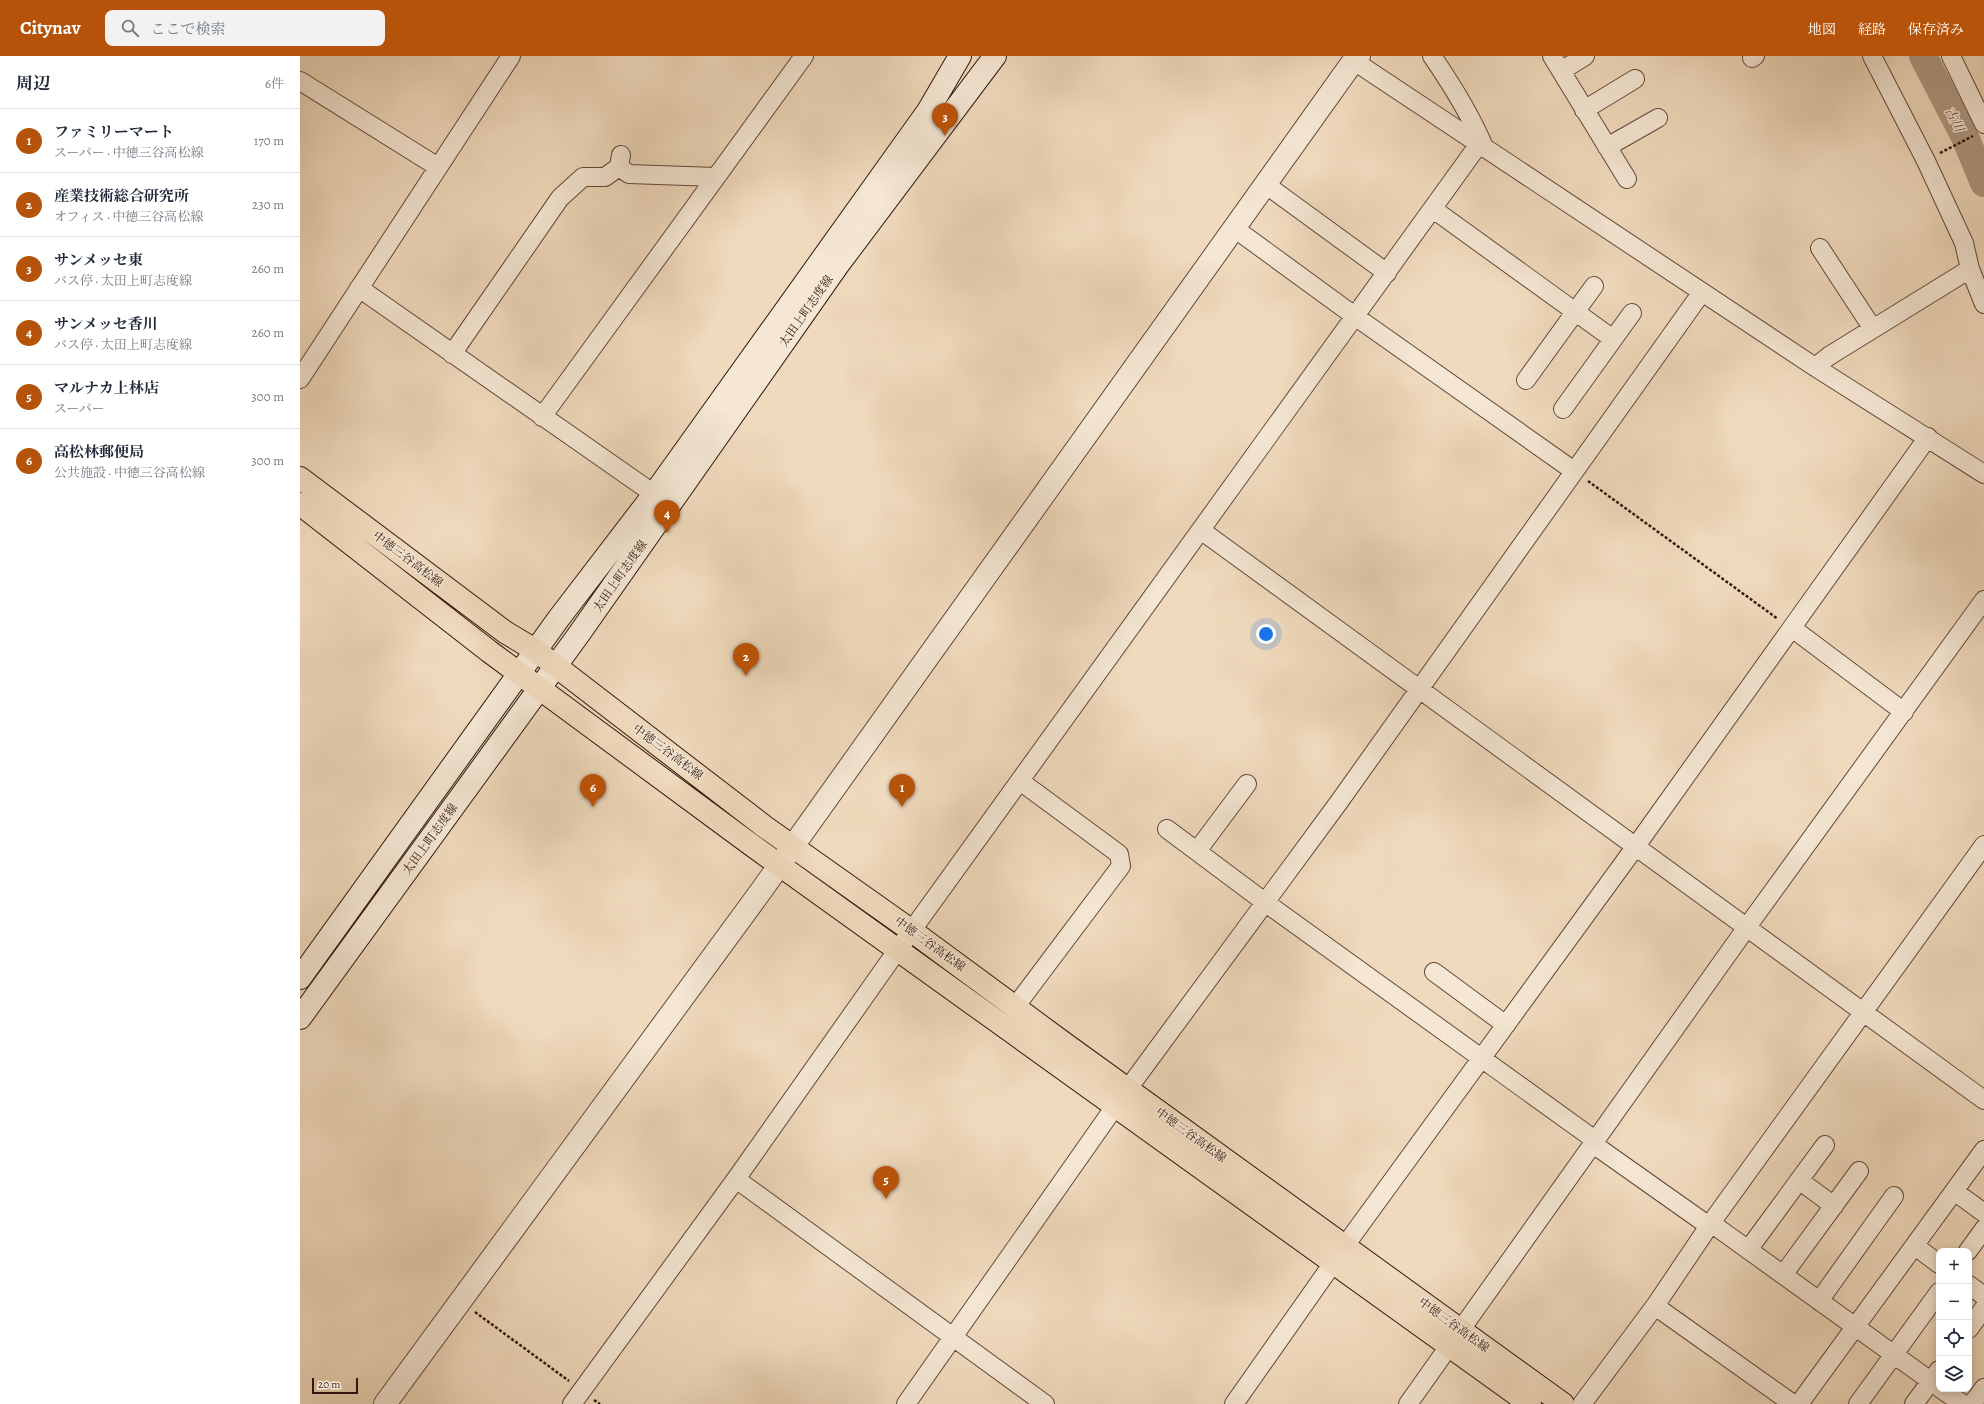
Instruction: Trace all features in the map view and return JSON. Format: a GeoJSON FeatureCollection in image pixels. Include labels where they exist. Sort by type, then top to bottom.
{"type":"FeatureCollection","features":[{"type":"Feature","properties":{"kind":"main road","name":"太田上町志度線"},"geometry":{"type":"LineString","coordinates":[[300,978],[520,673],[535,650],[654,494],[928,111],[960,56]]}},
{"type":"Feature","properties":{"kind":"main road","name":"太田上町志度線"},"geometry":{"type":"LineString","coordinates":[[300,1018],[540,689],[838,265],[995,56]]}},
{"type":"Feature","properties":{"kind":"main road"},"geometry":{"type":"LineString","coordinates":[[384,1404],[793,846],[1234,228],[1352,59]]}},
{"type":"Feature","properties":{"kind":"main road","name":"中徳三谷高松線"},"geometry":{"type":"LineString","coordinates":[[300,478],[505,632],[535,650],[555,667],[793,846],[1015,1007],[1122,1097]]}},
{"type":"Feature","properties":{"kind":"main road","name":"中徳三谷高松線"},"geometry":{"type":"LineString","coordinates":[[300,504],[490,652],[897,951],[1122,1097],[1455,1338],[1563,1404]]}},
{"type":"Feature","properties":{"kind":"main road","name":"中徳三谷高松線"},"geometry":{"type":"LineString","coordinates":[[1455,1338],[1530,1404]]}},
{"type":"Feature","properties":{"kind":"street"},"geometry":{"type":"LineString","coordinates":[[300,379],[511,56]]}},
{"type":"Feature","properties":{"kind":"street"},"geometry":{"type":"LineString","coordinates":[[542,417],[804,56]]}},
{"type":"Feature","properties":{"kind":"street"},"geometry":{"type":"LineString","coordinates":[[1432,56],[1453,86],[1472,118],[1482,146]]}},
{"type":"Feature","properties":{"kind":"street"},"geometry":{"type":"LineString","coordinates":[[1585,56],[1556,63],[1627,180]]}},
{"type":"Feature","properties":{"kind":"street"},"geometry":{"type":"LineString","coordinates":[[1872,56],[1926,161],[1964,243],[1970,269],[1984,304]]}},
{"type":"Feature","properties":{"kind":"street"},"geometry":{"type":"LineString","coordinates":[[1951,56],[1981,129]]}},
{"type":"Feature","properties":{"kind":"street"},"geometry":{"type":"LineString","coordinates":[[1352,59],[1815,367],[1928,437],[1984,474]]}},
{"type":"Feature","properties":{"kind":"street"},"geometry":{"type":"LineString","coordinates":[[1584,110],[1635,79]]}},
{"type":"Feature","properties":{"kind":"street"},"geometry":{"type":"LineString","coordinates":[[300,81],[438,167]]}},
{"type":"Feature","properties":{"kind":"street"},"geometry":{"type":"LineString","coordinates":[[1607,147],[1658,118]]}},
{"type":"Feature","properties":{"kind":"street"},"geometry":{"type":"LineString","coordinates":[[577,1397],[736,1179],[897,951],[1387,273],[1482,146]]}},
{"type":"Feature","properties":{"kind":"street"},"geometry":{"type":"LineString","coordinates":[[452,354],[560,198],[583,176],[605,177],[620,161],[629,174],[716,177]]}},
{"type":"Feature","properties":{"kind":"street"},"geometry":{"type":"LineString","coordinates":[[1265,184],[1387,273]]}},
{"type":"Feature","properties":{"kind":"street"},"geometry":{"type":"LineString","coordinates":[[1434,209],[1614,339]]}},
{"type":"Feature","properties":{"kind":"street"},"geometry":{"type":"LineString","coordinates":[[1234,228],[1356,317],[1574,471]]}},
{"type":"Feature","properties":{"kind":"street"},"geometry":{"type":"LineString","coordinates":[[1820,248],[1873,329]]}},
{"type":"Feature","properties":{"kind":"street"},"geometry":{"type":"LineString","coordinates":[[1815,367],[1829,356],[1970,269]]}},
{"type":"Feature","properties":{"kind":"street"},"geometry":{"type":"LineString","coordinates":[[1526,380],[1594,286]]}},
{"type":"Feature","properties":{"kind":"street"},"geometry":{"type":"LineString","coordinates":[[359,288],[654,494]]}},
{"type":"Feature","properties":{"kind":"street"},"geometry":{"type":"LineString","coordinates":[[906,1404],[954,1338],[1122,1097],[1266,903],[1702,292]]}},
{"type":"Feature","properties":{"kind":"street"},"geometry":{"type":"LineString","coordinates":[[1563,409],[1632,313]]}},
{"type":"Feature","properties":{"kind":"street"},"geometry":{"type":"LineString","coordinates":[[1234,1404],[1339,1255],[1636,846],[1928,437]]}},
{"type":"Feature","properties":{"kind":"street"},"geometry":{"type":"LineString","coordinates":[[1202,531],[1984,1100]]}},
{"type":"Feature","properties":{"kind":"street"},"geometry":{"type":"LineString","coordinates":[[1408,1404],[1747,927],[1984,600]]}},
{"type":"Feature","properties":{"kind":"street"},"geometry":{"type":"LineString","coordinates":[[1792,628],[1904,712]]}},
{"type":"Feature","properties":{"kind":"street"},"geometry":{"type":"LineString","coordinates":[[1015,1007],[1121,866],[1119,854],[1020,781]]}},
{"type":"Feature","properties":{"kind":"street"},"geometry":{"type":"LineString","coordinates":[[1197,851],[1247,784]]}},
{"type":"Feature","properties":{"kind":"street"},"geometry":{"type":"LineString","coordinates":[[1167,829],[1266,903],[1482,1058],[1594,1142],[1894,1355],[1936,1381]]}},
{"type":"Feature","properties":{"kind":"street"},"geometry":{"type":"LineString","coordinates":[[1582,1404],[1655,1306],[1710,1225],[1984,845]]}},
{"type":"Feature","properties":{"kind":"street"},"geometry":{"type":"LineString","coordinates":[[1434,972],[1506,1025]]}},
{"type":"Feature","properties":{"kind":"street"},"geometry":{"type":"LineString","coordinates":[[1748,1250],[1825,1145]]}},
{"type":"Feature","properties":{"kind":"street"},"geometry":{"type":"LineString","coordinates":[[1799,1404],[1984,1150]]}},
{"type":"Feature","properties":{"kind":"street"},"geometry":{"type":"LineString","coordinates":[[1783,1275],[1859,1171]]}},
{"type":"Feature","properties":{"kind":"street"},"geometry":{"type":"LineString","coordinates":[[736,1179],[1045,1404]]}},
{"type":"Feature","properties":{"kind":"street"},"geometry":{"type":"LineString","coordinates":[[1799,1180],[1834,1206]]}},
{"type":"Feature","properties":{"kind":"street"},"geometry":{"type":"LineString","coordinates":[[1954,1191],[1984,1213]]}},
{"type":"Feature","properties":{"kind":"street"},"geometry":{"type":"LineString","coordinates":[[1819,1301],[1894,1196]]}},
{"type":"Feature","properties":{"kind":"street"},"geometry":{"type":"LineString","coordinates":[[1970,1248],[1984,1230]]}},
{"type":"Feature","properties":{"kind":"street"},"geometry":{"type":"LineString","coordinates":[[1915,1246],[1936,1262]]}},
{"type":"Feature","properties":{"kind":"street"},"geometry":{"type":"LineString","coordinates":[[1972,1287],[1984,1296]]}},
{"type":"Feature","properties":{"kind":"street"},"geometry":{"type":"LineString","coordinates":[[1858,1404],[1936,1296]]}},
{"type":"Feature","properties":{"kind":"street"},"geometry":{"type":"LineString","coordinates":[[1655,1306],[1793,1404]]}},
{"type":"Feature","properties":{"kind":"street"},"geometry":{"type":"LineString","coordinates":[[1972,1325],[1984,1308]]}},
{"type":"Feature","properties":{"kind":"street"},"geometry":{"type":"LineString","coordinates":[[1914,1404],[1936,1384]]}},
{"type":"Feature","properties":{"kind":"street"},"geometry":{"type":"LineString","coordinates":[[1972,1404],[1984,1388]]}},
{"type":"Feature","properties":{"kind":"street"},"geometry":{"type":"LineString","coordinates":[[1949,1392],[1963,1404]]}},
{"type":"Feature","properties":{"kind":"path"},"geometry":{"type":"LineString","coordinates":[[1926,161],[1981,129]]}},
{"type":"Feature","properties":{"kind":"path"},"geometry":{"type":"LineString","coordinates":[[1574,471],[1692,558],[1792,628]]}},
{"type":"Feature","properties":{"kind":"path"},"geometry":{"type":"LineString","coordinates":[[460,1301],[577,1397],[600,1404]]}},
{"type":"Feature","properties":{"kind":"waterway","name":"古川"},"geometry":{"type":"LineString","coordinates":[[1923,56],[1965,137],[1984,183]]}},
{"type":"Feature","properties":{"kind":"place","name":"サンメッセ東"},"geometry":{"type":"Point","coordinates":[945,136]}},
{"type":"Feature","properties":{"kind":"place","name":"サンメッセ香川"},"geometry":{"type":"Point","coordinates":[667,533]}},
{"type":"Feature","properties":{"kind":"place","name":"産業技術総合研究所"},"geometry":{"type":"Point","coordinates":[746,676]}},
{"type":"Feature","properties":{"kind":"place","name":"高松林郵便局"},"geometry":{"type":"Point","coordinates":[593,807]}},
{"type":"Feature","properties":{"kind":"place","name":"ファミリーマート"},"geometry":{"type":"Point","coordinates":[902,807]}},
{"type":"Feature","properties":{"kind":"place","name":"マルナカ上林店"},"geometry":{"type":"Point","coordinates":[886,1199]}}]}
